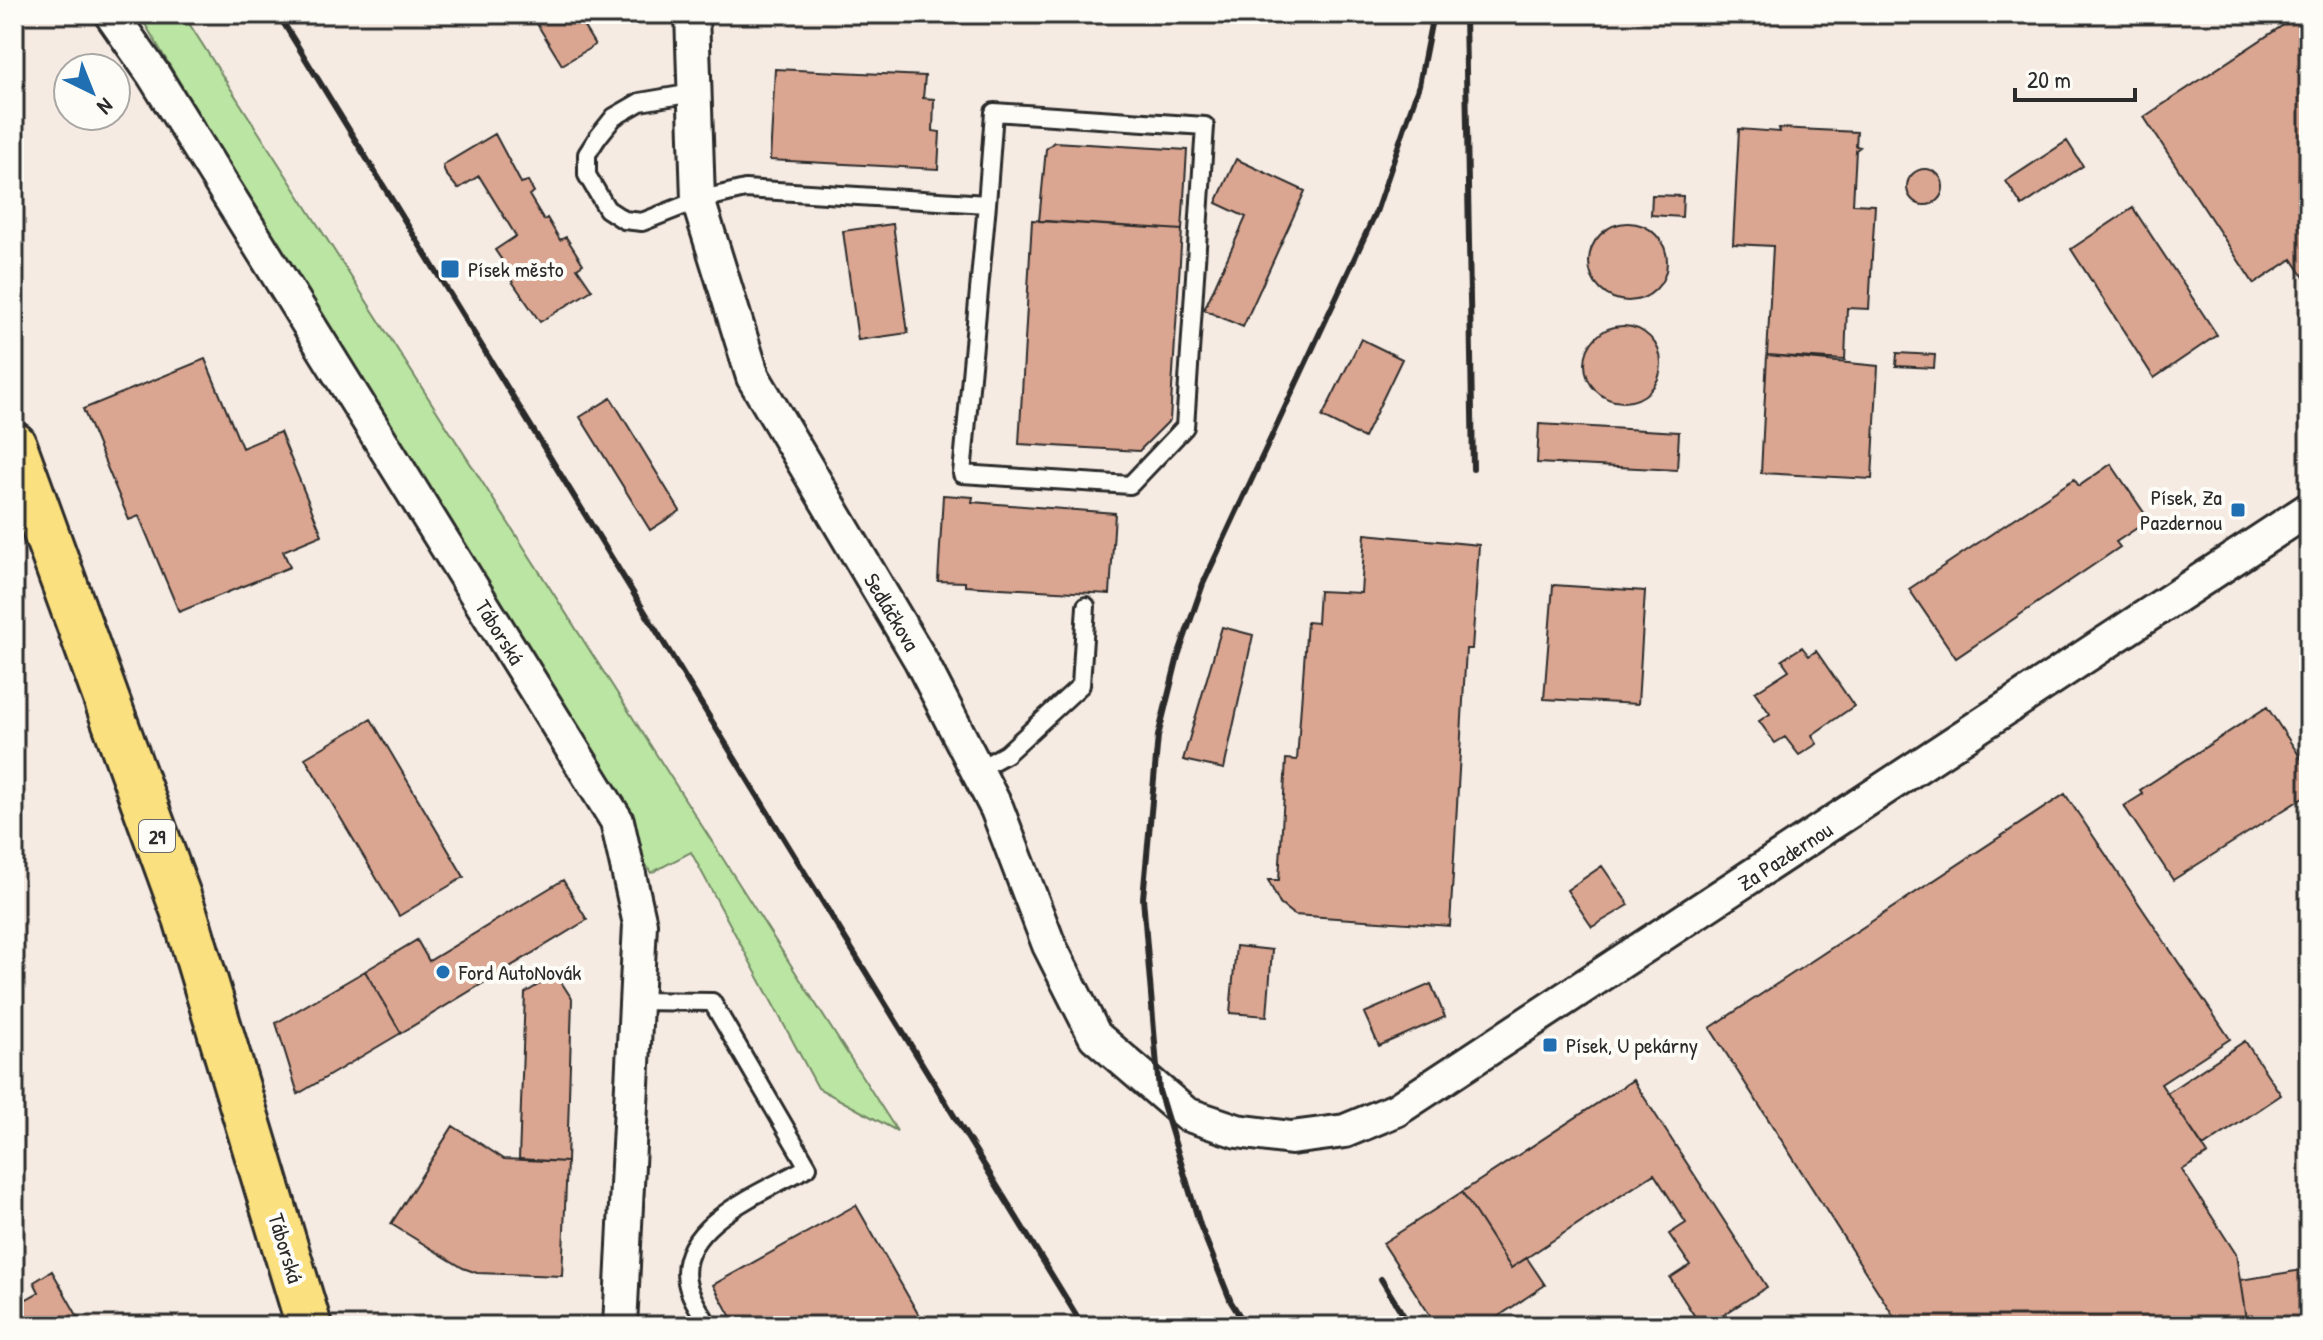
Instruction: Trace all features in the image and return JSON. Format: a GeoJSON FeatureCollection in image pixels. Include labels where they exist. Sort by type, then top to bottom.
{"type":"FeatureCollection","features":[{"type":"Feature","properties":{"kind":"main road","name":"Táborská"},"geometry":{"type":"LineString","coordinates":[[14,445],[186,918],[309,1326]]}},
{"type":"Feature","properties":{"kind":"street","name":"Táborská"},"geometry":{"type":"LineString","coordinates":[[111,14],[153,74],[617,821],[640,924],[620,1326]]}},
{"type":"Feature","properties":{"kind":"street","name":"Sedláčkova"},"geometry":{"type":"LineString","coordinates":[[692,14],[698,200],[753,377],[920,659],[997,809],[1049,945],[1095,1036],[1186,1114],[1237,1131]]}},
{"type":"Feature","properties":{"kind":"street","name":"Za Pazdernou"},"geometry":{"type":"LineString","coordinates":[[1237,1131],[1291,1138],[1345,1131],[1396,1110],[2309,509]]}},
{"type":"Feature","properties":{"kind":"lane"},"geometry":{"type":"LineString","coordinates":[[693,93],[640,102],[614,117],[587,154],[587,175],[607,209],[624,220],[642,222],[698,200],[745,189],[987,204]]}},
{"type":"Feature","properties":{"kind":"lane"},"geometry":{"type":"LineString","coordinates":[[994,112],[1205,126],[1185,427],[1130,485],[962,474],[987,204],[994,112]]}},
{"type":"Feature","properties":{"kind":"lane"},"geometry":{"type":"LineString","coordinates":[[977,770],[1006,754],[1081,685],[1086,606]]}},
{"type":"Feature","properties":{"kind":"lane"},"geometry":{"type":"LineString","coordinates":[[635,1001],[712,1002],[808,1167],[709,1224],[695,1240],[686,1280],[709,1326]]}},
{"type":"Feature","properties":{"kind":"green space"},"geometry":{"type":"Polygon","coordinates":[[[139,14],[183,14],[897,1131],[818,1088],[691,852],[651,873],[139,14]]]}},
{"type":"Feature","properties":{"kind":"building"},"geometry":{"type":"Polygon","coordinates":[[[531,14],[576,14],[595,45],[562,65],[531,14]]]}},
{"type":"Feature","properties":{"kind":"building"},"geometry":{"type":"Polygon","coordinates":[[[1943,14],[2017,14],[2017,19],[1943,14]]]}},
{"type":"Feature","properties":{"kind":"building"},"geometry":{"type":"Polygon","coordinates":[[[2300,14],[2309,14],[2309,285],[2292,259],[2254,284],[2144,117],[2300,14]]]}},
{"type":"Feature","properties":{"kind":"building"},"geometry":{"type":"Polygon","coordinates":[[[775,69],[925,76],[923,98],[934,99],[933,131],[940,132],[938,169],[770,160],[775,69]]]}},
{"type":"Feature","properties":{"kind":"building"},"geometry":{"type":"Polygon","coordinates":[[[1779,128],[1857,132],[1856,146],[1860,147],[1856,150],[1853,204],[1875,205],[1869,309],[1847,308],[1845,360],[1767,355],[1773,246],[1733,244],[1739,129],[1780,132],[1779,128]]]}},
{"type":"Feature","properties":{"kind":"building"},"geometry":{"type":"Polygon","coordinates":[[[495,134],[521,183],[528,181],[534,192],[529,195],[544,220],[547,218],[560,240],[566,237],[583,264],[577,268],[592,290],[540,322],[507,274],[510,272],[495,250],[516,236],[479,176],[458,189],[445,173],[443,165],[495,134]]]}},
{"type":"Feature","properties":{"kind":"building"},"geometry":{"type":"Polygon","coordinates":[[[2067,141],[2083,166],[2022,206],[2006,181],[2067,141]]]}},
{"type":"Feature","properties":{"kind":"building"},"geometry":{"type":"Polygon","coordinates":[[[1054,142],[1187,150],[1182,230],[1039,221],[1046,149],[1054,142]]]}},
{"type":"Feature","properties":{"kind":"building"},"geometry":{"type":"Polygon","coordinates":[[[1236,159],[1305,191],[1243,327],[1204,310],[1246,217],[1216,203],[1236,159]]]}},
{"type":"Feature","properties":{"kind":"building"},"geometry":{"type":"Polygon","coordinates":[[[1925,169],[1938,174],[1943,187],[1938,200],[1925,205],[1912,200],[1907,187],[1912,174],[1925,169]]]}},
{"type":"Feature","properties":{"kind":"building"},"geometry":{"type":"Polygon","coordinates":[[[1652,195],[1683,196],[1682,217],[1651,215],[1652,195]]]}},
{"type":"Feature","properties":{"kind":"building"},"geometry":{"type":"Polygon","coordinates":[[[2133,208],[2217,335],[2154,378],[2071,249],[2133,208]]]}},
{"type":"Feature","properties":{"kind":"building"},"geometry":{"type":"Polygon","coordinates":[[[1032,220],[1182,230],[1170,420],[1139,451],[1019,444],[1032,220]]]}},
{"type":"Feature","properties":{"kind":"building"},"geometry":{"type":"Polygon","coordinates":[[[1628,223],[1643,226],[1655,235],[1664,247],[1667,262],[1664,277],[1655,289],[1643,298],[1628,301],[1613,298],[1601,289],[1592,277],[1589,262],[1592,247],[1601,235],[1613,226],[1628,223]]]}},
{"type":"Feature","properties":{"kind":"building"},"geometry":{"type":"Polygon","coordinates":[[[893,224],[908,333],[858,340],[843,231],[893,224]]]}},
{"type":"Feature","properties":{"kind":"building"},"geometry":{"type":"Polygon","coordinates":[[[1631,326],[1644,332],[1655,343],[1661,364],[1659,379],[1644,396],[1631,402],[1615,402],[1602,396],[1587,379],[1585,356],[1591,343],[1608,328],[1631,326]]]}},
{"type":"Feature","properties":{"kind":"building"},"geometry":{"type":"Polygon","coordinates":[[[1361,339],[1402,359],[1364,438],[1322,417],[1361,339]]]}},
{"type":"Feature","properties":{"kind":"building"},"geometry":{"type":"Polygon","coordinates":[[[1897,353],[1935,355],[1934,368],[1896,366],[1897,353]]]}},
{"type":"Feature","properties":{"kind":"building"},"geometry":{"type":"Polygon","coordinates":[[[1767,355],[1878,366],[1872,479],[1761,473],[1767,355]]]}},
{"type":"Feature","properties":{"kind":"building"},"geometry":{"type":"Polygon","coordinates":[[[205,359],[242,448],[280,432],[322,535],[283,551],[290,567],[179,612],[139,516],[129,520],[83,409],[205,359]]]}},
{"type":"Feature","properties":{"kind":"building"},"geometry":{"type":"Polygon","coordinates":[[[611,398],[680,511],[650,530],[580,417],[611,398]]]}},
{"type":"Feature","properties":{"kind":"building"},"geometry":{"type":"Polygon","coordinates":[[[1539,424],[1679,432],[1677,470],[1537,463],[1539,424]]]}},
{"type":"Feature","properties":{"kind":"building"},"geometry":{"type":"Polygon","coordinates":[[[2111,464],[2149,520],[2116,542],[2120,547],[1956,658],[1909,589],[2074,479],[2079,486],[2111,464]]]}},
{"type":"Feature","properties":{"kind":"building"},"geometry":{"type":"Polygon","coordinates":[[[943,495],[973,497],[972,502],[1115,513],[1110,594],[965,586],[965,582],[938,581],[943,495]]]}},
{"type":"Feature","properties":{"kind":"building"},"geometry":{"type":"Polygon","coordinates":[[[1365,534],[1479,545],[1472,649],[1466,649],[1450,926],[1294,915],[1280,904],[1268,880],[1279,880],[1286,759],[1297,760],[1307,622],[1317,623],[1319,591],[1361,593],[1365,534]]]}},
{"type":"Feature","properties":{"kind":"building"},"geometry":{"type":"Polygon","coordinates":[[[1553,585],[1645,591],[1638,704],[1544,699],[1553,585]]]}},
{"type":"Feature","properties":{"kind":"building"},"geometry":{"type":"Polygon","coordinates":[[[1222,627],[1253,635],[1224,769],[1183,760],[1222,627]]]}},
{"type":"Feature","properties":{"kind":"building"},"geometry":{"type":"Polygon","coordinates":[[[1802,647],[1809,656],[1816,651],[1854,706],[1812,735],[1817,744],[1799,755],[1785,737],[1775,743],[1759,721],[1770,714],[1755,692],[1789,670],[1782,660],[1802,647]]]}},
{"type":"Feature","properties":{"kind":"building"},"geometry":{"type":"Polygon","coordinates":[[[2267,707],[2309,770],[2309,794],[2173,880],[2124,806],[2143,794],[2140,790],[2267,707]]]}},
{"type":"Feature","properties":{"kind":"building"},"geometry":{"type":"Polygon","coordinates":[[[371,719],[464,877],[399,916],[305,758],[371,719]]]}},
{"type":"Feature","properties":{"kind":"building"},"geometry":{"type":"Polygon","coordinates":[[[2065,794],[2230,1039],[2161,1084],[2208,1154],[2182,1170],[2236,1254],[2247,1326],[1900,1326],[1710,1028],[2065,794]]]}},
{"type":"Feature","properties":{"kind":"building"},"geometry":{"type":"Polygon","coordinates":[[[1602,866],[1629,905],[1592,927],[1567,890],[1602,866]]]}},
{"type":"Feature","properties":{"kind":"building"},"geometry":{"type":"Polygon","coordinates":[[[563,880],[587,920],[401,1033],[365,971],[417,940],[429,961],[563,880]]]}},
{"type":"Feature","properties":{"kind":"building"},"geometry":{"type":"Polygon","coordinates":[[[1236,946],[1272,950],[1267,1016],[1230,1013],[1236,946]]]}},
{"type":"Feature","properties":{"kind":"building"},"geometry":{"type":"Polygon","coordinates":[[[365,971],[401,1033],[298,1094],[276,1023],[365,971]]]}},
{"type":"Feature","properties":{"kind":"building"},"geometry":{"type":"Polygon","coordinates":[[[556,974],[572,999],[567,1162],[519,1159],[525,993],[556,974]]]}},
{"type":"Feature","properties":{"kind":"building"},"geometry":{"type":"Polygon","coordinates":[[[1431,984],[1445,1017],[1379,1046],[1364,1013],[1431,984]]]}},
{"type":"Feature","properties":{"kind":"building"},"geometry":{"type":"Polygon","coordinates":[[[2245,1041],[2281,1095],[2203,1147],[2167,1093],[2245,1041]]]}},
{"type":"Feature","properties":{"kind":"building"},"geometry":{"type":"Polygon","coordinates":[[[1633,1080],[1767,1287],[1706,1326],[1701,1326],[1670,1278],[1690,1265],[1669,1234],[1686,1223],[1654,1174],[1511,1268],[1462,1192],[1633,1080]]]}},
{"type":"Feature","properties":{"kind":"building"},"geometry":{"type":"Polygon","coordinates":[[[453,1126],[504,1159],[567,1162],[562,1276],[477,1273],[463,1268],[391,1224],[453,1126]]]}},
{"type":"Feature","properties":{"kind":"building"},"geometry":{"type":"Polygon","coordinates":[[[1462,1192],[1511,1268],[1527,1258],[1545,1285],[1484,1326],[1437,1326],[1383,1243],[1462,1192]]]}},
{"type":"Feature","properties":{"kind":"building"},"geometry":{"type":"Polygon","coordinates":[[[856,1205],[925,1326],[736,1326],[713,1285],[856,1205]]]}},
{"type":"Feature","properties":{"kind":"building"},"geometry":{"type":"Polygon","coordinates":[[[2309,1269],[2309,1326],[2247,1326],[2240,1280],[2309,1269]]]}},
{"type":"Feature","properties":{"kind":"building"},"geometry":{"type":"Polygon","coordinates":[[[52,1271],[83,1326],[14,1326],[14,1306],[39,1292],[34,1282],[52,1271]]]}},
{"type":"Feature","properties":{"kind":"railway"},"geometry":{"type":"LineString","coordinates":[[278,14],[1083,1326]]}},
{"type":"Feature","properties":{"kind":"railway"},"geometry":{"type":"LineString","coordinates":[[1246,1326],[1231,1302],[1200,1225],[1159,1091],[1143,898],[1158,736],[1178,656],[1203,584],[1376,212],[1419,85],[1433,14]]}},
{"type":"Feature","properties":{"kind":"railway"},"geometry":{"type":"LineString","coordinates":[[1465,14],[1473,469]]}},
{"type":"Feature","properties":{"kind":"railway"},"geometry":{"type":"LineString","coordinates":[[1381,1279],[1410,1326]]}},
{"type":"Feature","properties":{"kind":"place","name":"Písek město"},"geometry":{"type":"Point","coordinates":[450,269]}},
{"type":"Feature","properties":{"kind":"place","name":"Písek, Za Pazdernou"},"geometry":{"type":"Point","coordinates":[2238,510]}},
{"type":"Feature","properties":{"kind":"place","name":"Ford AutoNovák"},"geometry":{"type":"Point","coordinates":[443,972]}},
{"type":"Feature","properties":{"kind":"place","name":"Písek, U pekárny"},"geometry":{"type":"Point","coordinates":[1550,1045]}}]}
